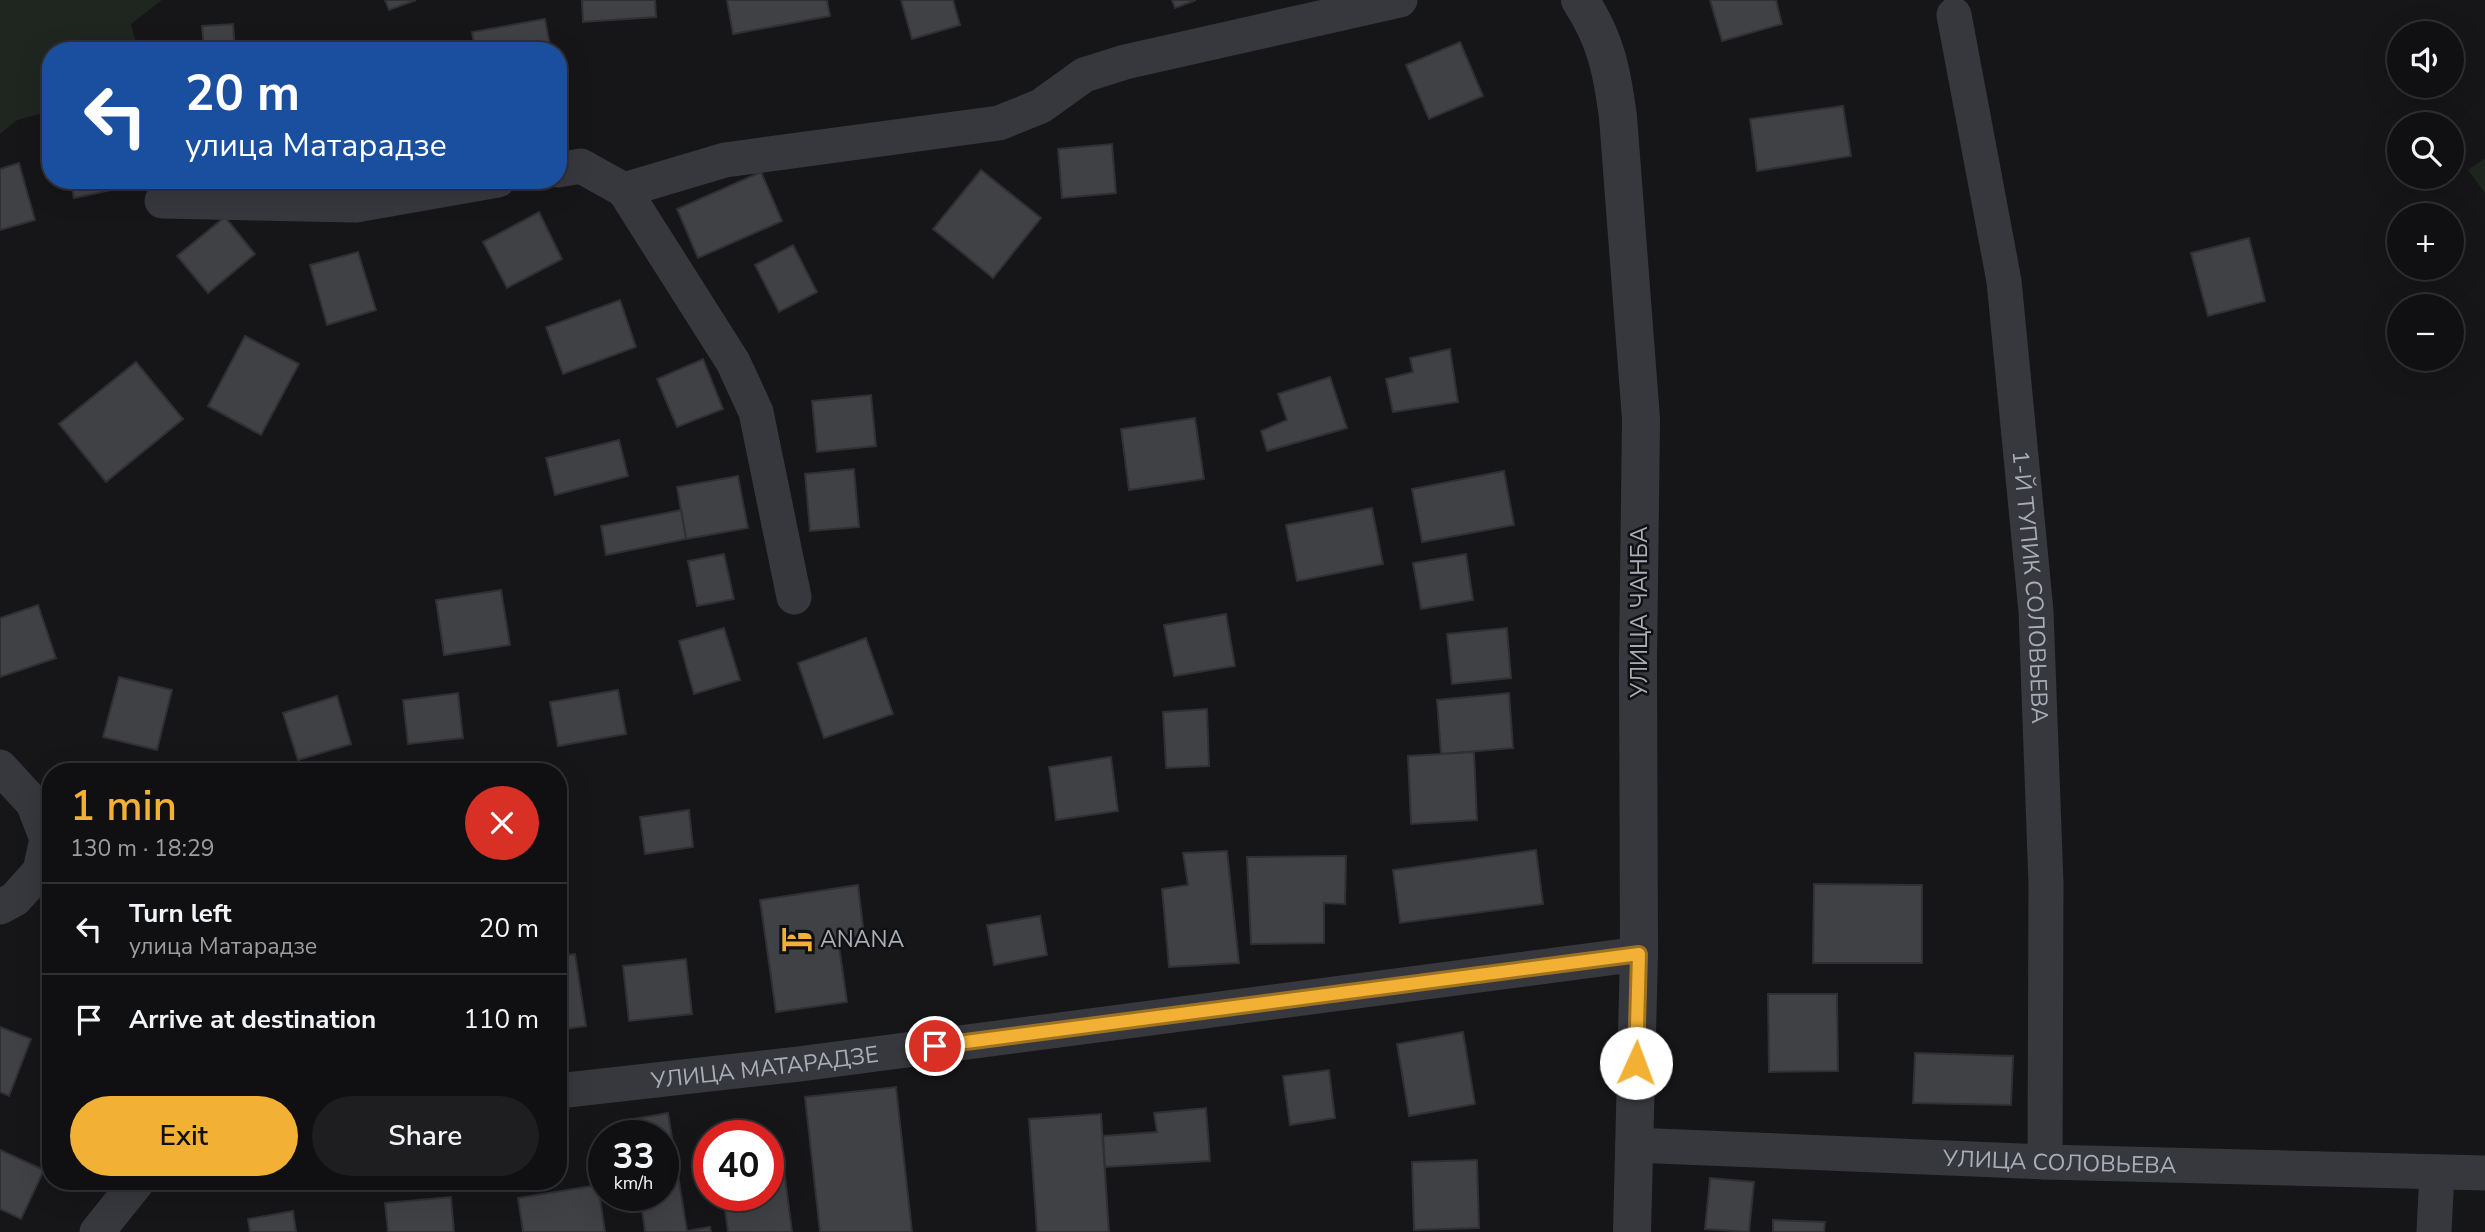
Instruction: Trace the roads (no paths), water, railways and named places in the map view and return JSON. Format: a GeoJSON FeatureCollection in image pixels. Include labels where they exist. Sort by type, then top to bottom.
{"type":"FeatureCollection","features":[{"type":"Feature","properties":{"kind":"street"},"geometry":{"type":"LineString","coordinates":[[624,190],[725,160],[999,123],[1041,106],[1084,75],[1125,62],[1400,0]]}},
{"type":"Feature","properties":{"kind":"street","name":"УЛИЦА ЧАНБА"},"geometry":{"type":"LineString","coordinates":[[1580,0],[1594,23],[1612,72],[1618,117],[1641,419],[1639,954],[1632,1232]]}},
{"type":"Feature","properties":{"kind":"street","name":"1-Й ТУПИК СОЛОВЬЕВА"},"geometry":{"type":"LineString","coordinates":[[1954,15],[2004,281],[2036,611],[2046,884],[2045,1162]]}},
{"type":"Feature","properties":{"kind":"street"},"geometry":{"type":"LineString","coordinates":[[567,168],[580,166],[624,190],[733,362],[756,412],[794,597]]}},
{"type":"Feature","properties":{"kind":"street"},"geometry":{"type":"LineString","coordinates":[[162,201],[356,205],[447,189]]}},
{"type":"Feature","properties":{"kind":"street"},"geometry":{"type":"LineString","coordinates":[[0,767],[33,803],[42,826]]}},
{"type":"Feature","properties":{"kind":"street"},"geometry":{"type":"LineString","coordinates":[[0,907],[15,899],[40,871],[42,862]]}},
{"type":"Feature","properties":{"kind":"street","name":"УЛИЦА МАТАРАДЗЕ"},"geometry":{"type":"LineString","coordinates":[[567,1090],[799,1064],[1639,954]]}},
{"type":"Feature","properties":{"kind":"street","name":"УЛИЦА СОЛОВЬЕВА"},"geometry":{"type":"LineString","coordinates":[[1633,1145],[2045,1162],[2485,1173]]}},
{"type":"Feature","properties":{"kind":"street"},"geometry":{"type":"LineString","coordinates":[[2434,1232],[2437,1172]]}},
{"type":"Feature","properties":{"kind":"street"},"geometry":{"type":"LineString","coordinates":[[97,1232],[131,1190]]}},
{"type":"Feature","properties":{"kind":"place","name":"ANANA"},"geometry":{"type":"Point","coordinates":[797,939]}}]}
